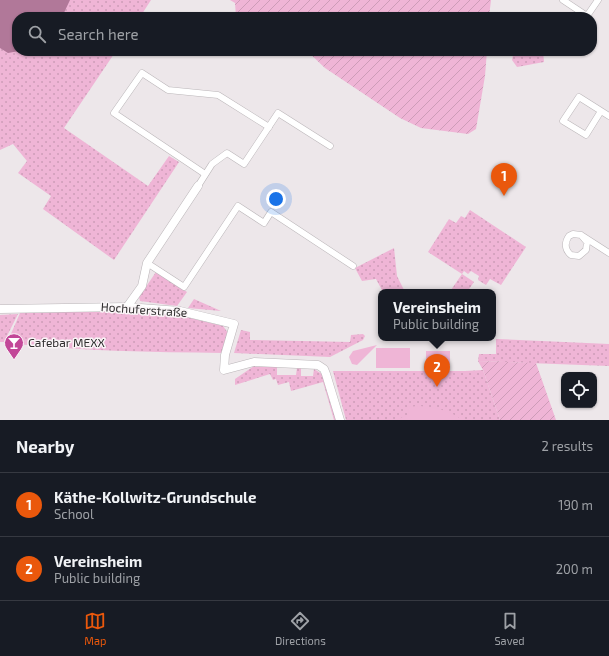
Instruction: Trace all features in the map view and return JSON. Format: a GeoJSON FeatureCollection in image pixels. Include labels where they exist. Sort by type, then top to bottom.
{"type":"FeatureCollection","features":[{"type":"Feature","properties":{"kind":"street"},"geometry":{"type":"LineString","coordinates":[[563,0],[581,12]]}},
{"type":"Feature","properties":{"kind":"street"},"geometry":{"type":"LineString","coordinates":[[590,12],[598,0]]}},
{"type":"Feature","properties":{"kind":"street"},"geometry":{"type":"LineString","coordinates":[[205,174],[114,114],[142,73],[168,90],[218,95],[269,127]]}},
{"type":"Feature","properties":{"kind":"street"},"geometry":{"type":"LineString","coordinates":[[601,111],[586,136],[563,121],[579,97],[609,116]]}},
{"type":"Feature","properties":{"kind":"street"},"geometry":{"type":"LineString","coordinates":[[127,307],[142,286],[147,263],[212,164],[227,153],[244,164],[278,113],[330,146]]}},
{"type":"Feature","properties":{"kind":"street"},"geometry":{"type":"LineString","coordinates":[[147,263],[184,287],[238,206],[264,223],[271,212],[353,266]]}},
{"type":"Feature","properties":{"kind":"street"},"geometry":{"type":"LineString","coordinates":[[581,235],[609,253]]}},
{"type":"Feature","properties":{"kind":"street","name":"Hochuferstraße"},"geometry":{"type":"LineString","coordinates":[[0,309],[127,307],[180,311],[234,324],[225,355],[224,370],[254,362],[318,366],[324,369],[340,420]]}},
{"type":"Feature","properties":{"kind":"shaded area"},"geometry":{"type":"Polygon","coordinates":[[[0,0],[151,0],[143,12],[12,12],[12,56],[113,56],[64,128],[148,186],[169,156],[179,162],[114,260],[43,209],[51,196],[18,173],[27,161],[13,144],[0,150],[0,0]]]}},
{"type":"Feature","properties":{"kind":"shaded area"},"geometry":{"type":"Polygon","coordinates":[[[0,0],[70,0],[64,12],[12,12],[12,52],[8,53],[0,48],[0,0]]]}},
{"type":"Feature","properties":{"kind":"shaded area"},"geometry":{"type":"Polygon","coordinates":[[[230,0],[491,0],[490,12],[236,12],[235,3],[230,0]]]}},
{"type":"Feature","properties":{"kind":"shaded area"},"geometry":{"type":"Polygon","coordinates":[[[312,56],[487,56],[485,76],[476,129],[468,134],[421,128],[400,118],[325,68],[312,56]]]}},
{"type":"Feature","properties":{"kind":"shaded area"},"geometry":{"type":"Polygon","coordinates":[[[513,56],[543,56],[544,62],[517,67],[512,60],[513,56]]]}},
{"type":"Feature","properties":{"kind":"shaded area"},"geometry":{"type":"Polygon","coordinates":[[[470,210],[526,247],[501,285],[490,279],[486,285],[478,280],[479,276],[471,271],[468,274],[464,271],[462,274],[428,252],[449,219],[456,223],[461,216],[465,218],[470,210]]]}},
{"type":"Feature","properties":{"kind":"shaded area"},"geometry":{"type":"Polygon","coordinates":[[[394,248],[397,276],[404,289],[381,289],[376,279],[362,281],[355,268],[394,248]]]}},
{"type":"Feature","properties":{"kind":"shaded area"},"geometry":{"type":"Polygon","coordinates":[[[156,272],[187,292],[177,306],[140,301],[139,297],[156,272]]]}},
{"type":"Feature","properties":{"kind":"shaded area"},"geometry":{"type":"Polygon","coordinates":[[[462,274],[474,282],[469,289],[452,289],[462,274]]]}},
{"type":"Feature","properties":{"kind":"shaded area"},"geometry":{"type":"Polygon","coordinates":[[[194,299],[221,311],[188,308],[194,299]]]}},
{"type":"Feature","properties":{"kind":"shaded area"},"geometry":{"type":"Polygon","coordinates":[[[113,311],[178,315],[223,326],[228,333],[223,353],[142,352],[7,343],[20,313],[113,311]]]}},
{"type":"Feature","properties":{"kind":"shaded area"},"geometry":{"type":"Polygon","coordinates":[[[18,314],[4,342],[0,342],[0,315],[18,314]]]}},
{"type":"Feature","properties":{"kind":"shaded area"},"geometry":{"type":"Polygon","coordinates":[[[241,330],[250,332],[250,340],[350,342],[351,335],[363,334],[365,336],[363,340],[330,357],[234,353],[241,330]]]}},
{"type":"Feature","properties":{"kind":"shaded area"},"geometry":{"type":"Polygon","coordinates":[[[496,339],[609,344],[609,366],[478,361],[479,354],[496,354],[496,339]]]}},
{"type":"Feature","properties":{"kind":"shaded area"},"geometry":{"type":"Polygon","coordinates":[[[377,345],[357,365],[352,364],[349,357],[353,351],[377,345]]]}},
{"type":"Feature","properties":{"kind":"shaded area"},"geometry":{"type":"Polygon","coordinates":[[[376,348],[410,348],[410,368],[376,368],[376,348]]]}},
{"type":"Feature","properties":{"kind":"shaded area"},"geometry":{"type":"Polygon","coordinates":[[[426,351],[450,351],[450,365],[426,365],[426,351]]]}},
{"type":"Feature","properties":{"kind":"shaded area"},"geometry":{"type":"Polygon","coordinates":[[[478,361],[536,363],[556,420],[500,420],[483,370],[478,361]]]}},
{"type":"Feature","properties":{"kind":"shaded area"},"geometry":{"type":"Polygon","coordinates":[[[254,366],[277,367],[277,375],[296,375],[297,368],[301,368],[301,376],[313,376],[314,369],[322,374],[337,420],[334,420],[323,382],[291,391],[289,382],[278,385],[276,379],[273,380],[270,374],[235,385],[235,379],[254,366]]]}},
{"type":"Feature","properties":{"kind":"shaded area"},"geometry":{"type":"Polygon","coordinates":[[[483,370],[500,420],[346,420],[333,371],[465,371],[483,370]]]}},
{"type":"Feature","properties":{"kind":"shaded area"},"geometry":{"type":"Polygon","coordinates":[[[419,406],[442,410],[462,420],[396,420],[409,414],[407,407],[419,406]]]}},
{"type":"Feature","properties":{"kind":"place","name":"Käthe-Kollwitz-Grundschule"},"geometry":{"type":"Point","coordinates":[504,196]}},
{"type":"Feature","properties":{"kind":"place","name":"Cafebar MEXX"},"geometry":{"type":"Point","coordinates":[14,360]}},
{"type":"Feature","properties":{"kind":"place","name":"Vereinsheim"},"geometry":{"type":"Point","coordinates":[437,387]}}]}
